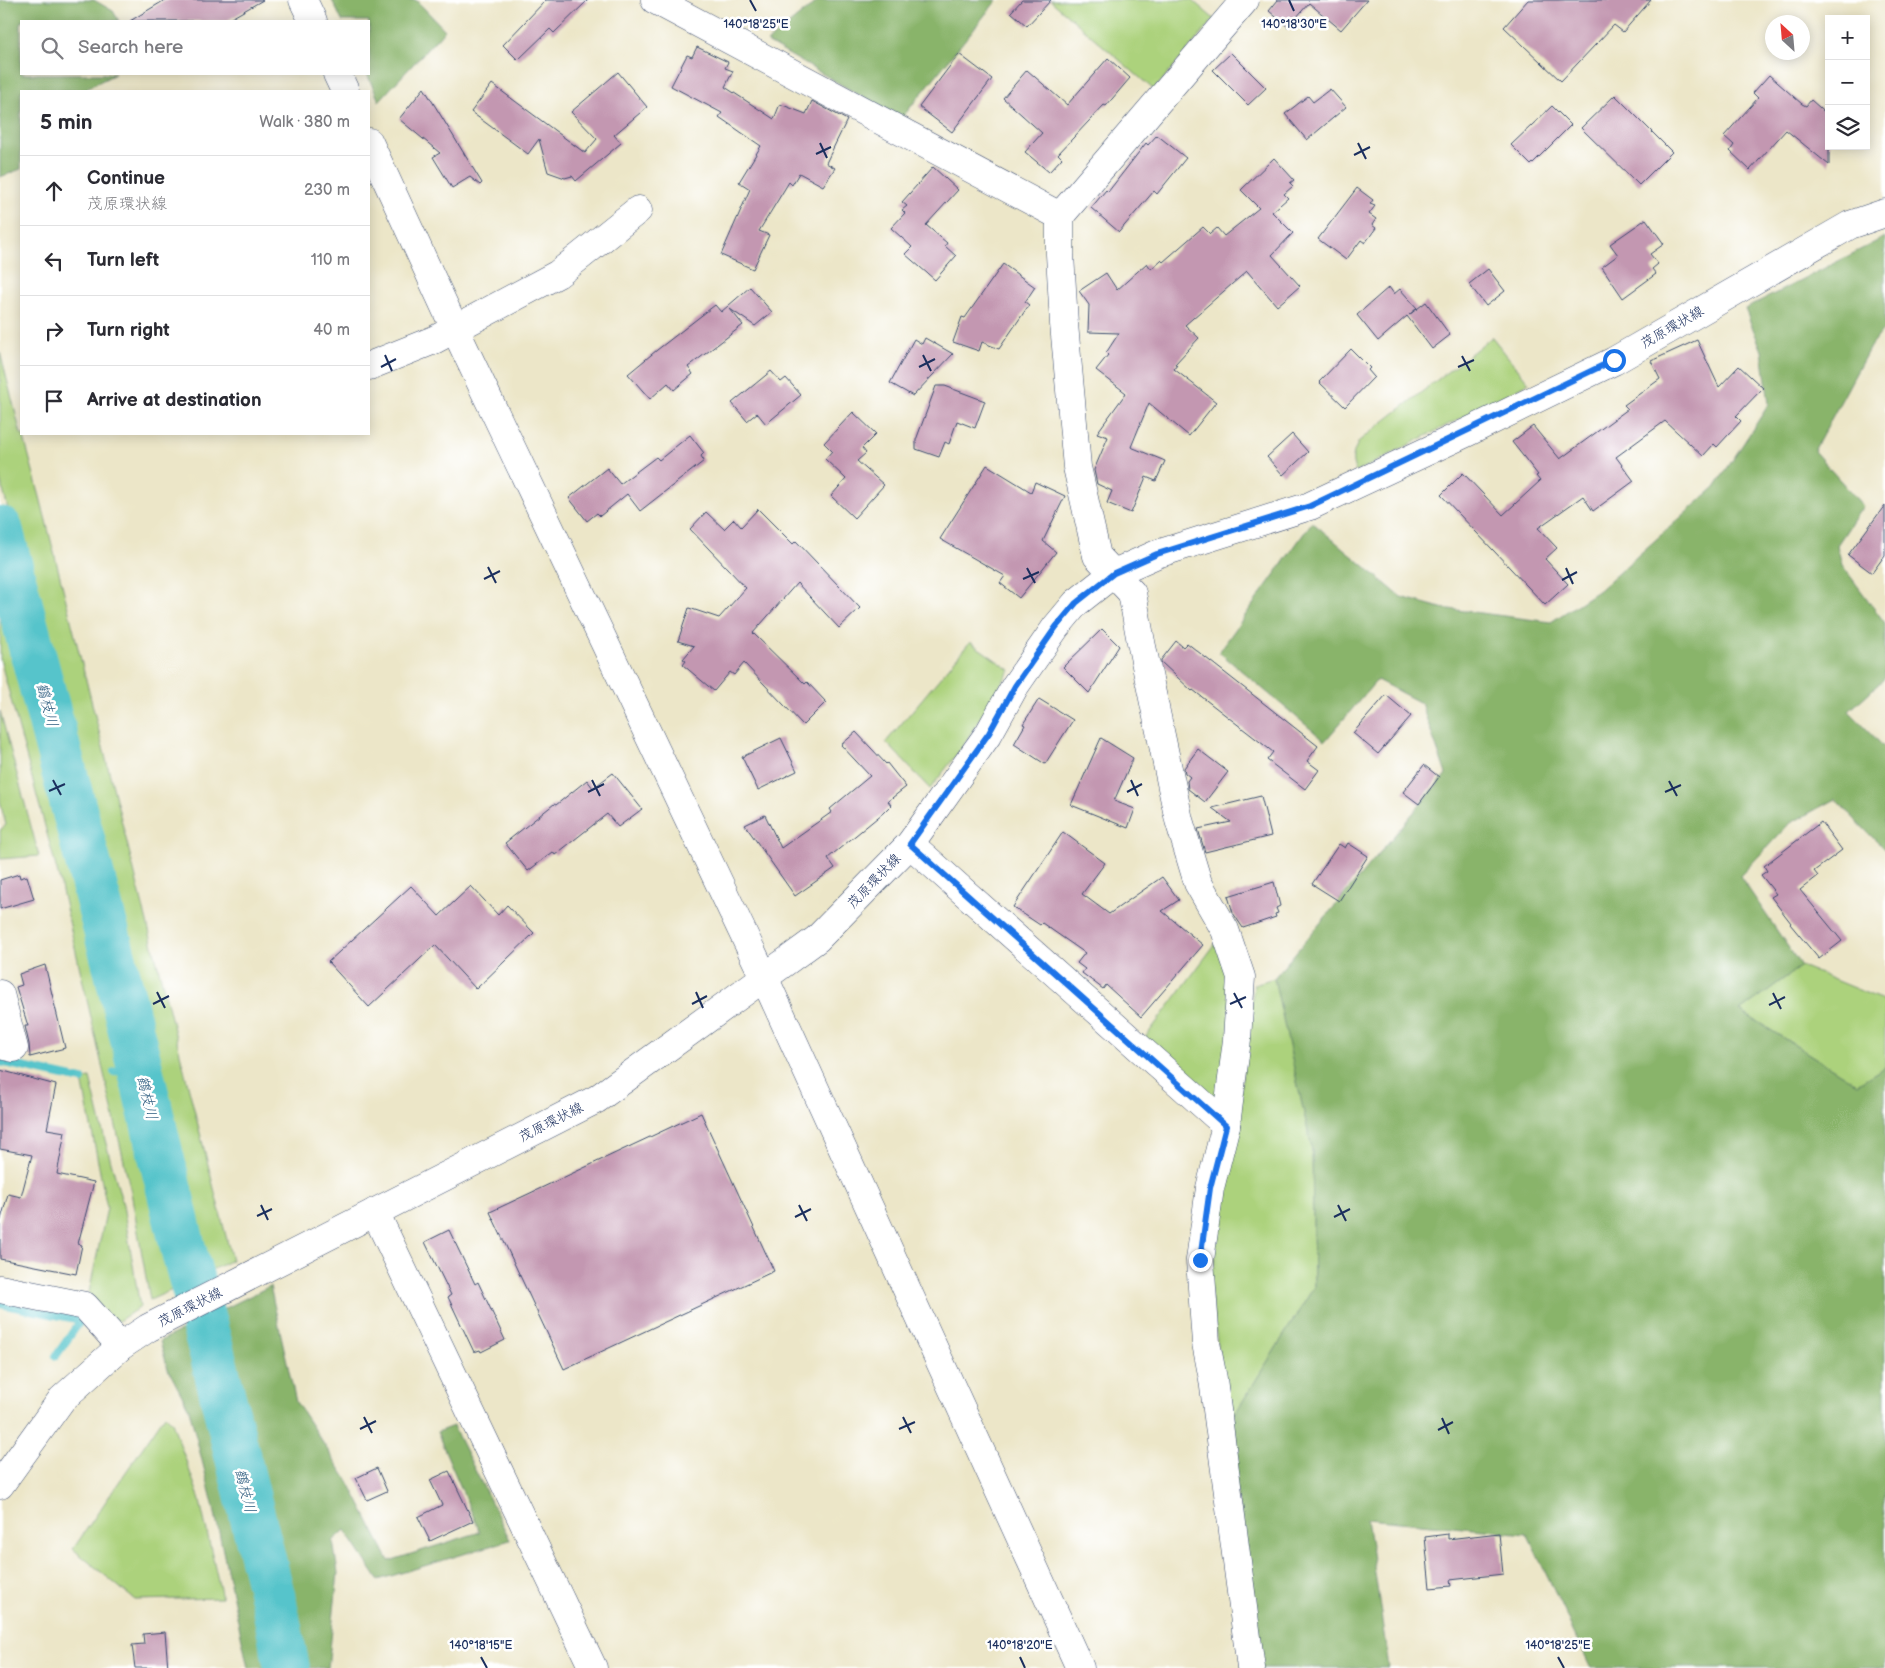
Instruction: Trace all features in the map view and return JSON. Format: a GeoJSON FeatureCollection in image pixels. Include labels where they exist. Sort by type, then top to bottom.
{"type":"FeatureCollection","features":[{"type":"Feature","properties":{"kind":"street"},"geometry":{"type":"LineString","coordinates":[[303,0],[313,20]]}},
{"type":"Feature","properties":{"kind":"street"},"geometry":{"type":"LineString","coordinates":[[655,0],[689,8],[1060,216]]}},
{"type":"Feature","properties":{"kind":"street"},"geometry":{"type":"LineString","coordinates":[[1245,0],[1060,216],[1060,254],[1076,467],[1098,556],[1132,593],[1179,820],[1198,882],[1225,930],[1241,977],[1237,1040],[1226,1126],[1210,1188],[1200,1260],[1206,1343],[1213,1379],[1251,1668]]}},
{"type":"Feature","properties":{"kind":"street"},"geometry":{"type":"LineString","coordinates":[[337,75],[345,90]]}},
{"type":"Feature","properties":{"kind":"street"},"geometry":{"type":"LineString","coordinates":[[370,144],[455,328],[764,977],[1080,1668]]}},
{"type":"Feature","properties":{"kind":"street"},"geometry":{"type":"LineString","coordinates":[[370,366],[434,340],[558,274],[638,210]]}},
{"type":"Feature","properties":{"kind":"street","name":"茂原環状線"},"geometry":{"type":"LineString","coordinates":[[0,1485],[62,1399],[121,1346],[148,1328],[597,1099],[817,939],[910,844],[989,733],[1015,686],[1056,627],[1076,603],[1114,573],[1157,554],[1310,506],[1614,360],[1850,225],[1885,213]]}},
{"type":"Feature","properties":{"kind":"street"},"geometry":{"type":"LineString","coordinates":[[910,844],[1226,1126]]}},
{"type":"Feature","properties":{"kind":"street"},"geometry":{"type":"LineString","coordinates":[[0,994],[14,1048],[0,1045]]}},
{"type":"Feature","properties":{"kind":"street"},"geometry":{"type":"LineString","coordinates":[[374,1212],[593,1668]]}},
{"type":"Feature","properties":{"kind":"street"},"geometry":{"type":"LineString","coordinates":[[0,1289],[85,1306],[121,1346]]}},
{"type":"Feature","properties":{"kind":"green space"},"geometry":{"type":"Polygon","coordinates":[[[0,0],[94,0],[113,11],[118,20],[20,20],[20,75],[113,75],[87,88],[88,90],[20,90],[20,169],[0,177],[0,0]]]}},
{"type":"Feature","properties":{"kind":"green space"},"geometry":{"type":"Polygon","coordinates":[[[332,0],[416,0],[445,30],[379,101],[367,75],[370,75],[370,20],[342,20],[332,0]]]}},
{"type":"Feature","properties":{"kind":"green space"},"geometry":{"type":"Polygon","coordinates":[[[819,0],[997,0],[901,119],[767,42],[819,0]]]}},
{"type":"Feature","properties":{"kind":"green space"},"geometry":{"type":"Polygon","coordinates":[[[1050,0],[1192,0],[1214,19],[1154,90],[1050,0]]]}},
{"type":"Feature","properties":{"kind":"green space"},"geometry":{"type":"Polygon","coordinates":[[[1885,237],[1885,328],[1870,347],[1814,451],[1863,506],[1837,545],[1842,565],[1885,623],[1885,678],[1849,711],[1885,748],[1885,850],[1835,799],[1789,824],[1740,876],[1801,966],[1740,1011],[1857,1084],[1885,1067],[1885,1668],[1591,1668],[1527,1534],[1367,1519],[1389,1668],[1259,1668],[1228,1425],[1314,1287],[1312,1149],[1274,978],[1446,774],[1421,703],[1377,680],[1325,741],[1219,652],[1312,522],[1401,597],[1441,608],[1551,622],[1599,590],[1715,487],[1769,404],[1762,351],[1745,309],[1885,237]]]}},
{"type":"Feature","properties":{"kind":"green space"},"geometry":{"type":"Polygon","coordinates":[[[1492,337],[1529,383],[1356,472],[1353,456],[1359,441],[1492,337]]]}},
{"type":"Feature","properties":{"kind":"green space"},"geometry":{"type":"Polygon","coordinates":[[[0,352],[20,435],[23,435],[40,497],[232,1260],[199,1276],[55,685],[0,479],[0,352]]]}},
{"type":"Feature","properties":{"kind":"green space"},"geometry":{"type":"Polygon","coordinates":[[[0,547],[62,779],[183,1285],[150,1300],[131,1192],[60,882],[0,659],[0,547]]]}},
{"type":"Feature","properties":{"kind":"green space"},"geometry":{"type":"Polygon","coordinates":[[[970,642],[1010,670],[961,749],[930,789],[886,742],[970,642]]]}},
{"type":"Feature","properties":{"kind":"green space"},"geometry":{"type":"Polygon","coordinates":[[[0,711],[39,856],[0,859],[0,830],[6,825],[0,802],[0,711]]]}},
{"type":"Feature","properties":{"kind":"green space"},"geometry":{"type":"Polygon","coordinates":[[[1216,943],[1232,967],[1225,1112],[1141,1043],[1216,943]]]}},
{"type":"Feature","properties":{"kind":"green space"},"geometry":{"type":"Polygon","coordinates":[[[1801,966],[1885,1001],[1885,1067],[1857,1084],[1740,1011],[1801,966]]]}},
{"type":"Feature","properties":{"kind":"green space"},"geometry":{"type":"Polygon","coordinates":[[[1274,978],[1312,1149],[1314,1287],[1228,1425],[1207,1265],[1215,1220],[1231,1165],[1254,984],[1274,978]]]}},
{"type":"Feature","properties":{"kind":"green space"},"geometry":{"type":"Polygon","coordinates":[[[90,1078],[123,1205],[140,1307],[117,1322],[88,1297],[107,1208],[82,1080],[90,1078]]]}},
{"type":"Feature","properties":{"kind":"green space"},"geometry":{"type":"Polygon","coordinates":[[[270,1286],[296,1402],[348,1481],[389,1561],[480,1532],[437,1432],[453,1426],[510,1540],[378,1580],[345,1530],[333,1541],[338,1573],[328,1668],[248,1668],[213,1504],[189,1409],[168,1369],[160,1341],[270,1286]]]}},
{"type":"Feature","properties":{"kind":"green space"},"geometry":{"type":"Polygon","coordinates":[[[165,1415],[172,1422],[199,1497],[222,1598],[135,1600],[73,1549],[165,1415]]]}},
{"type":"Feature","properties":{"kind":"building"},"geometry":{"type":"Polygon","coordinates":[[[165,0],[263,0],[228,20],[132,20],[165,0]]]}},
{"type":"Feature","properties":{"kind":"building"},"geometry":{"type":"Polygon","coordinates":[[[546,0],[588,0],[554,33],[550,29],[518,60],[503,45],[546,0]]]}},
{"type":"Feature","properties":{"kind":"building"},"geometry":{"type":"Polygon","coordinates":[[[1022,0],[1051,0],[1027,26],[1011,12],[1022,0]]]}},
{"type":"Feature","properties":{"kind":"building"},"geometry":{"type":"Polygon","coordinates":[[[1278,0],[1367,0],[1341,30],[1309,3],[1288,27],[1269,11],[1278,0]]]}},
{"type":"Feature","properties":{"kind":"building"},"geometry":{"type":"Polygon","coordinates":[[[1528,0],[1651,0],[1623,32],[1614,25],[1561,81],[1504,27],[1528,0]]]}},
{"type":"Feature","properties":{"kind":"building"},"geometry":{"type":"Polygon","coordinates":[[[697,47],[728,62],[725,68],[733,71],[725,87],[774,119],[780,104],[806,114],[812,101],[847,120],[826,163],[835,168],[823,186],[799,173],[792,185],[789,182],[759,231],[769,235],[753,269],[721,255],[750,189],[739,182],[761,146],[719,117],[722,113],[671,86],[687,55],[692,57],[697,47]]]}},
{"type":"Feature","properties":{"kind":"building"},"geometry":{"type":"Polygon","coordinates":[[[1231,53],[1266,88],[1248,105],[1213,70],[1231,53]]]}},
{"type":"Feature","properties":{"kind":"building"},"geometry":{"type":"Polygon","coordinates":[[[959,54],[992,79],[952,132],[919,107],[959,54]]]}},
{"type":"Feature","properties":{"kind":"building"},"geometry":{"type":"Polygon","coordinates":[[[1108,58],[1130,78],[1106,106],[1104,105],[1058,154],[1062,158],[1049,172],[1025,152],[1042,133],[1003,98],[1027,70],[1067,105],[1108,58]]]}},
{"type":"Feature","properties":{"kind":"building"},"geometry":{"type":"Polygon","coordinates":[[[618,72],[647,107],[614,135],[621,143],[576,181],[572,176],[565,178],[548,172],[539,139],[528,154],[471,112],[492,84],[585,153],[597,139],[571,112],[618,72]]]}},
{"type":"Feature","properties":{"kind":"building"},"geometry":{"type":"Polygon","coordinates":[[[1769,75],[1802,104],[1806,106],[1811,100],[1825,112],[1825,150],[1829,150],[1829,165],[1786,130],[1750,170],[1730,151],[1734,145],[1724,136],[1758,98],[1753,93],[1769,75]]]}},
{"type":"Feature","properties":{"kind":"building"},"geometry":{"type":"Polygon","coordinates":[[[424,88],[482,183],[480,185],[470,177],[452,188],[433,157],[440,153],[399,119],[424,88]]]}},
{"type":"Feature","properties":{"kind":"building"},"geometry":{"type":"Polygon","coordinates":[[[1330,89],[1346,107],[1307,140],[1285,114],[1308,96],[1313,102],[1330,89]]]}},
{"type":"Feature","properties":{"kind":"building"},"geometry":{"type":"Polygon","coordinates":[[[1615,95],[1672,152],[1639,185],[1581,128],[1615,95]]]}},
{"type":"Feature","properties":{"kind":"building"},"geometry":{"type":"Polygon","coordinates":[[[1552,106],[1571,125],[1531,165],[1511,145],[1552,106]]]}},
{"type":"Feature","properties":{"kind":"building"},"geometry":{"type":"Polygon","coordinates":[[[1157,135],[1186,158],[1157,194],[1154,191],[1119,232],[1091,208],[1106,190],[1108,192],[1146,143],[1148,145],[1157,135]]]}},
{"type":"Feature","properties":{"kind":"building"},"geometry":{"type":"Polygon","coordinates":[[[1274,158],[1294,180],[1290,183],[1293,186],[1284,194],[1288,198],[1272,212],[1293,233],[1272,255],[1300,286],[1277,306],[1247,271],[1185,325],[1199,338],[1175,364],[1177,365],[1174,369],[1216,402],[1189,436],[1149,403],[1131,447],[1165,461],[1156,481],[1146,477],[1131,513],[1107,503],[1112,491],[1097,484],[1094,470],[1108,437],[1097,433],[1126,393],[1096,370],[1108,355],[1106,353],[1119,333],[1088,332],[1089,305],[1079,291],[1106,273],[1117,290],[1147,263],[1151,269],[1161,260],[1163,262],[1203,227],[1210,234],[1217,228],[1224,236],[1259,208],[1241,190],[1274,158]]]}},
{"type":"Feature","properties":{"kind":"building"},"geometry":{"type":"Polygon","coordinates":[[[933,167],[958,190],[926,225],[947,243],[945,246],[956,256],[935,280],[905,254],[912,247],[891,228],[905,213],[902,210],[907,206],[902,202],[933,167]]]}},
{"type":"Feature","properties":{"kind":"building"},"geometry":{"type":"Polygon","coordinates":[[[1357,188],[1373,200],[1370,204],[1375,206],[1369,214],[1376,219],[1372,225],[1376,228],[1365,243],[1361,240],[1346,260],[1318,239],[1357,188]]]}},
{"type":"Feature","properties":{"kind":"building"},"geometry":{"type":"Polygon","coordinates":[[[1646,219],[1664,244],[1650,254],[1658,264],[1652,269],[1656,274],[1623,298],[1602,267],[1618,255],[1610,244],[1646,219]]]}},
{"type":"Feature","properties":{"kind":"building"},"geometry":{"type":"Polygon","coordinates":[[[1003,264],[1035,287],[1025,302],[1029,305],[999,349],[982,342],[979,351],[953,342],[962,317],[965,318],[1003,264]]]}},
{"type":"Feature","properties":{"kind":"building"},"geometry":{"type":"Polygon","coordinates":[[[1488,269],[1505,291],[1486,306],[1469,284],[1488,269]]]}},
{"type":"Feature","properties":{"kind":"building"},"geometry":{"type":"Polygon","coordinates":[[[750,287],[772,312],[755,326],[730,309],[743,325],[688,367],[693,374],[674,390],[668,383],[650,399],[628,374],[715,305],[721,312],[750,287]]]}},
{"type":"Feature","properties":{"kind":"building"},"geometry":{"type":"Polygon","coordinates":[[[1389,287],[1394,294],[1400,289],[1417,308],[1409,315],[1426,302],[1450,335],[1432,349],[1407,316],[1378,341],[1357,315],[1389,287]]]}},
{"type":"Feature","properties":{"kind":"building"},"geometry":{"type":"Polygon","coordinates":[[[925,338],[953,354],[913,396],[890,383],[914,339],[922,344],[925,338]]]}},
{"type":"Feature","properties":{"kind":"building"},"geometry":{"type":"Polygon","coordinates":[[[1697,340],[1719,387],[1739,366],[1763,388],[1736,416],[1741,421],[1717,447],[1714,444],[1703,456],[1665,421],[1616,457],[1634,481],[1593,511],[1583,496],[1538,528],[1557,548],[1545,559],[1568,584],[1545,605],[1441,495],[1463,473],[1503,515],[1540,481],[1536,476],[1538,475],[1512,442],[1533,426],[1560,459],[1628,409],[1624,405],[1660,379],[1651,361],[1697,340]]]}},
{"type":"Feature","properties":{"kind":"building"},"geometry":{"type":"Polygon","coordinates":[[[1351,349],[1370,368],[1368,370],[1374,377],[1345,407],[1319,382],[1351,349]]]}},
{"type":"Feature","properties":{"kind":"building"},"geometry":{"type":"Polygon","coordinates":[[[771,371],[781,382],[786,378],[801,395],[766,424],[757,413],[747,421],[732,403],[771,371]]]}},
{"type":"Feature","properties":{"kind":"building"},"geometry":{"type":"Polygon","coordinates":[[[936,386],[945,386],[985,401],[975,428],[957,421],[949,444],[945,442],[939,457],[916,449],[916,440],[936,386]]]}},
{"type":"Feature","properties":{"kind":"building"},"geometry":{"type":"Polygon","coordinates":[[[853,412],[876,434],[862,448],[866,453],[857,461],[884,485],[854,518],[831,496],[846,479],[825,459],[832,451],[824,443],[853,412]]]}},
{"type":"Feature","properties":{"kind":"building"},"geometry":{"type":"Polygon","coordinates":[[[1292,434],[1308,452],[1283,475],[1267,457],[1292,434]]]}},
{"type":"Feature","properties":{"kind":"building"},"geometry":{"type":"Polygon","coordinates":[[[690,435],[704,453],[701,456],[704,461],[640,511],[627,494],[600,516],[597,513],[587,521],[569,498],[607,468],[620,484],[656,457],[659,460],[690,435]]]}},
{"type":"Feature","properties":{"kind":"building"},"geometry":{"type":"Polygon","coordinates":[[[987,465],[1031,492],[1035,482],[1065,496],[1043,541],[1056,552],[1019,598],[1000,583],[1005,576],[940,539],[987,465]]]}},
{"type":"Feature","properties":{"kind":"building"},"geometry":{"type":"Polygon","coordinates":[[[1885,505],[1885,555],[1872,573],[1848,555],[1885,505]]]}},
{"type":"Feature","properties":{"kind":"building"},"geometry":{"type":"Polygon","coordinates":[[[758,509],[793,544],[796,541],[860,608],[839,628],[797,583],[753,633],[826,702],[803,725],[744,663],[734,675],[730,672],[714,691],[683,665],[686,661],[683,659],[694,646],[678,641],[689,608],[719,618],[746,588],[690,529],[706,512],[724,529],[734,519],[741,527],[758,509]]]}},
{"type":"Feature","properties":{"kind":"building"},"geometry":{"type":"Polygon","coordinates":[[[1102,629],[1119,646],[1089,693],[1063,667],[1102,629]]]}},
{"type":"Feature","properties":{"kind":"building"},"geometry":{"type":"Polygon","coordinates":[[[1176,641],[1183,647],[1187,643],[1318,746],[1307,761],[1319,770],[1305,789],[1267,760],[1273,752],[1192,691],[1161,662],[1176,641]]]}},
{"type":"Feature","properties":{"kind":"building"},"geometry":{"type":"Polygon","coordinates":[[[1386,695],[1411,716],[1378,754],[1353,733],[1386,695]]]}},
{"type":"Feature","properties":{"kind":"building"},"geometry":{"type":"Polygon","coordinates":[[[1039,699],[1073,720],[1045,764],[1014,744],[1025,725],[1023,724],[1039,699]]]}},
{"type":"Feature","properties":{"kind":"building"},"geometry":{"type":"Polygon","coordinates":[[[856,732],[887,763],[906,787],[888,801],[891,805],[883,813],[828,858],[835,868],[795,896],[745,825],[765,815],[781,848],[832,812],[830,809],[870,776],[841,745],[856,732]]]}},
{"type":"Feature","properties":{"kind":"building"},"geometry":{"type":"Polygon","coordinates":[[[781,738],[797,771],[758,790],[742,757],[781,738]]]}},
{"type":"Feature","properties":{"kind":"building"},"geometry":{"type":"Polygon","coordinates":[[[1101,738],[1133,758],[1114,801],[1135,809],[1128,828],[1071,805],[1101,738]]]}},
{"type":"Feature","properties":{"kind":"building"},"geometry":{"type":"Polygon","coordinates":[[[1198,749],[1228,772],[1205,802],[1188,789],[1187,781],[1190,777],[1185,773],[1184,768],[1198,749]]]}},
{"type":"Feature","properties":{"kind":"building"},"geometry":{"type":"Polygon","coordinates":[[[1424,765],[1439,777],[1419,804],[1403,792],[1424,765]]]}},
{"type":"Feature","properties":{"kind":"building"},"geometry":{"type":"Polygon","coordinates":[[[613,773],[642,809],[618,827],[607,814],[555,855],[553,852],[528,871],[505,843],[587,780],[593,788],[613,773]]]}},
{"type":"Feature","properties":{"kind":"building"},"geometry":{"type":"Polygon","coordinates":[[[1261,796],[1271,836],[1205,852],[1198,829],[1231,822],[1212,808],[1261,796]]]}},
{"type":"Feature","properties":{"kind":"building"},"geometry":{"type":"Polygon","coordinates":[[[1821,822],[1842,850],[1814,871],[1818,876],[1800,890],[1842,941],[1819,959],[1790,924],[1771,897],[1776,894],[1761,875],[1767,871],[1764,866],[1821,822]]]}},
{"type":"Feature","properties":{"kind":"building"},"geometry":{"type":"Polygon","coordinates":[[[1063,832],[1105,863],[1082,894],[1109,914],[1162,877],[1179,900],[1162,911],[1203,945],[1141,1017],[1106,985],[1103,989],[1082,973],[1085,969],[1077,963],[1085,953],[1042,923],[1040,925],[1013,907],[1063,832]]]}},
{"type":"Feature","properties":{"kind":"building"},"geometry":{"type":"Polygon","coordinates":[[[1348,843],[1368,856],[1339,901],[1312,884],[1339,844],[1345,848],[1348,843]]]}},
{"type":"Feature","properties":{"kind":"building"},"geometry":{"type":"Polygon","coordinates":[[[19,874],[20,878],[27,876],[34,899],[0,909],[0,880],[19,874]]]}},
{"type":"Feature","properties":{"kind":"building"},"geometry":{"type":"Polygon","coordinates":[[[1274,882],[1280,906],[1276,908],[1278,913],[1275,914],[1276,917],[1243,928],[1233,913],[1228,896],[1274,882]]]}},
{"type":"Feature","properties":{"kind":"building"},"geometry":{"type":"Polygon","coordinates":[[[411,886],[439,916],[471,886],[498,915],[507,905],[534,933],[476,989],[435,945],[369,1007],[328,962],[411,886]]]}},
{"type":"Feature","properties":{"kind":"building"},"geometry":{"type":"Polygon","coordinates":[[[45,965],[65,1048],[30,1057],[25,1026],[28,1026],[16,987],[22,985],[19,974],[45,965]]]}},
{"type":"Feature","properties":{"kind":"building"},"geometry":{"type":"Polygon","coordinates":[[[0,1070],[56,1085],[47,1129],[65,1132],[57,1174],[94,1182],[78,1244],[82,1245],[76,1274],[0,1259],[0,1223],[8,1194],[21,1197],[32,1155],[0,1149],[0,1070]]]}},
{"type":"Feature","properties":{"kind":"building"},"geometry":{"type":"Polygon","coordinates":[[[701,1113],[774,1271],[564,1369],[490,1212],[701,1113]]]}},
{"type":"Feature","properties":{"kind":"building"},"geometry":{"type":"Polygon","coordinates":[[[449,1230],[475,1284],[478,1282],[505,1340],[481,1352],[480,1350],[474,1352],[448,1297],[451,1295],[425,1242],[449,1230]]]}},
{"type":"Feature","properties":{"kind":"building"},"geometry":{"type":"Polygon","coordinates":[[[377,1468],[387,1491],[367,1500],[356,1478],[377,1468]]]}},
{"type":"Feature","properties":{"kind":"building"},"geometry":{"type":"Polygon","coordinates":[[[449,1471],[473,1521],[430,1541],[418,1517],[442,1505],[430,1480],[449,1471]]]}},
{"type":"Feature","properties":{"kind":"building"},"geometry":{"type":"Polygon","coordinates":[[[1499,1533],[1503,1574],[1450,1580],[1451,1586],[1430,1588],[1425,1537],[1448,1534],[1448,1539],[1499,1533]]]}},
{"type":"Feature","properties":{"kind":"building"},"geometry":{"type":"Polygon","coordinates":[[[165,1632],[168,1668],[135,1668],[132,1645],[144,1644],[143,1634],[165,1632]]]}},
{"type":"Feature","properties":{"kind":"waterway","name":"鶴枝川"},"geometry":{"type":"LineString","coordinates":[[0,529],[115,964],[184,1252],[212,1353],[274,1603],[287,1668]]}},
{"type":"Feature","properties":{"kind":"waterway"},"geometry":{"type":"LineString","coordinates":[[0,1062],[82,1080]]}},
{"type":"Feature","properties":{"kind":"waterway"},"geometry":{"type":"LineString","coordinates":[[114,1072],[138,1065]]}},
{"type":"Feature","properties":{"kind":"waterway"},"geometry":{"type":"LineString","coordinates":[[0,1304],[81,1320],[56,1356]]}},
{"type":"Feature","properties":{"kind":"route"},"geometry":{"type":"LineString","coordinates":[[1200,1260],[1210,1188],[1226,1126],[910,844],[989,733],[1015,686],[1056,627],[1076,603],[1114,573],[1157,554],[1310,506],[1468,432],[1614,360]]}}]}
